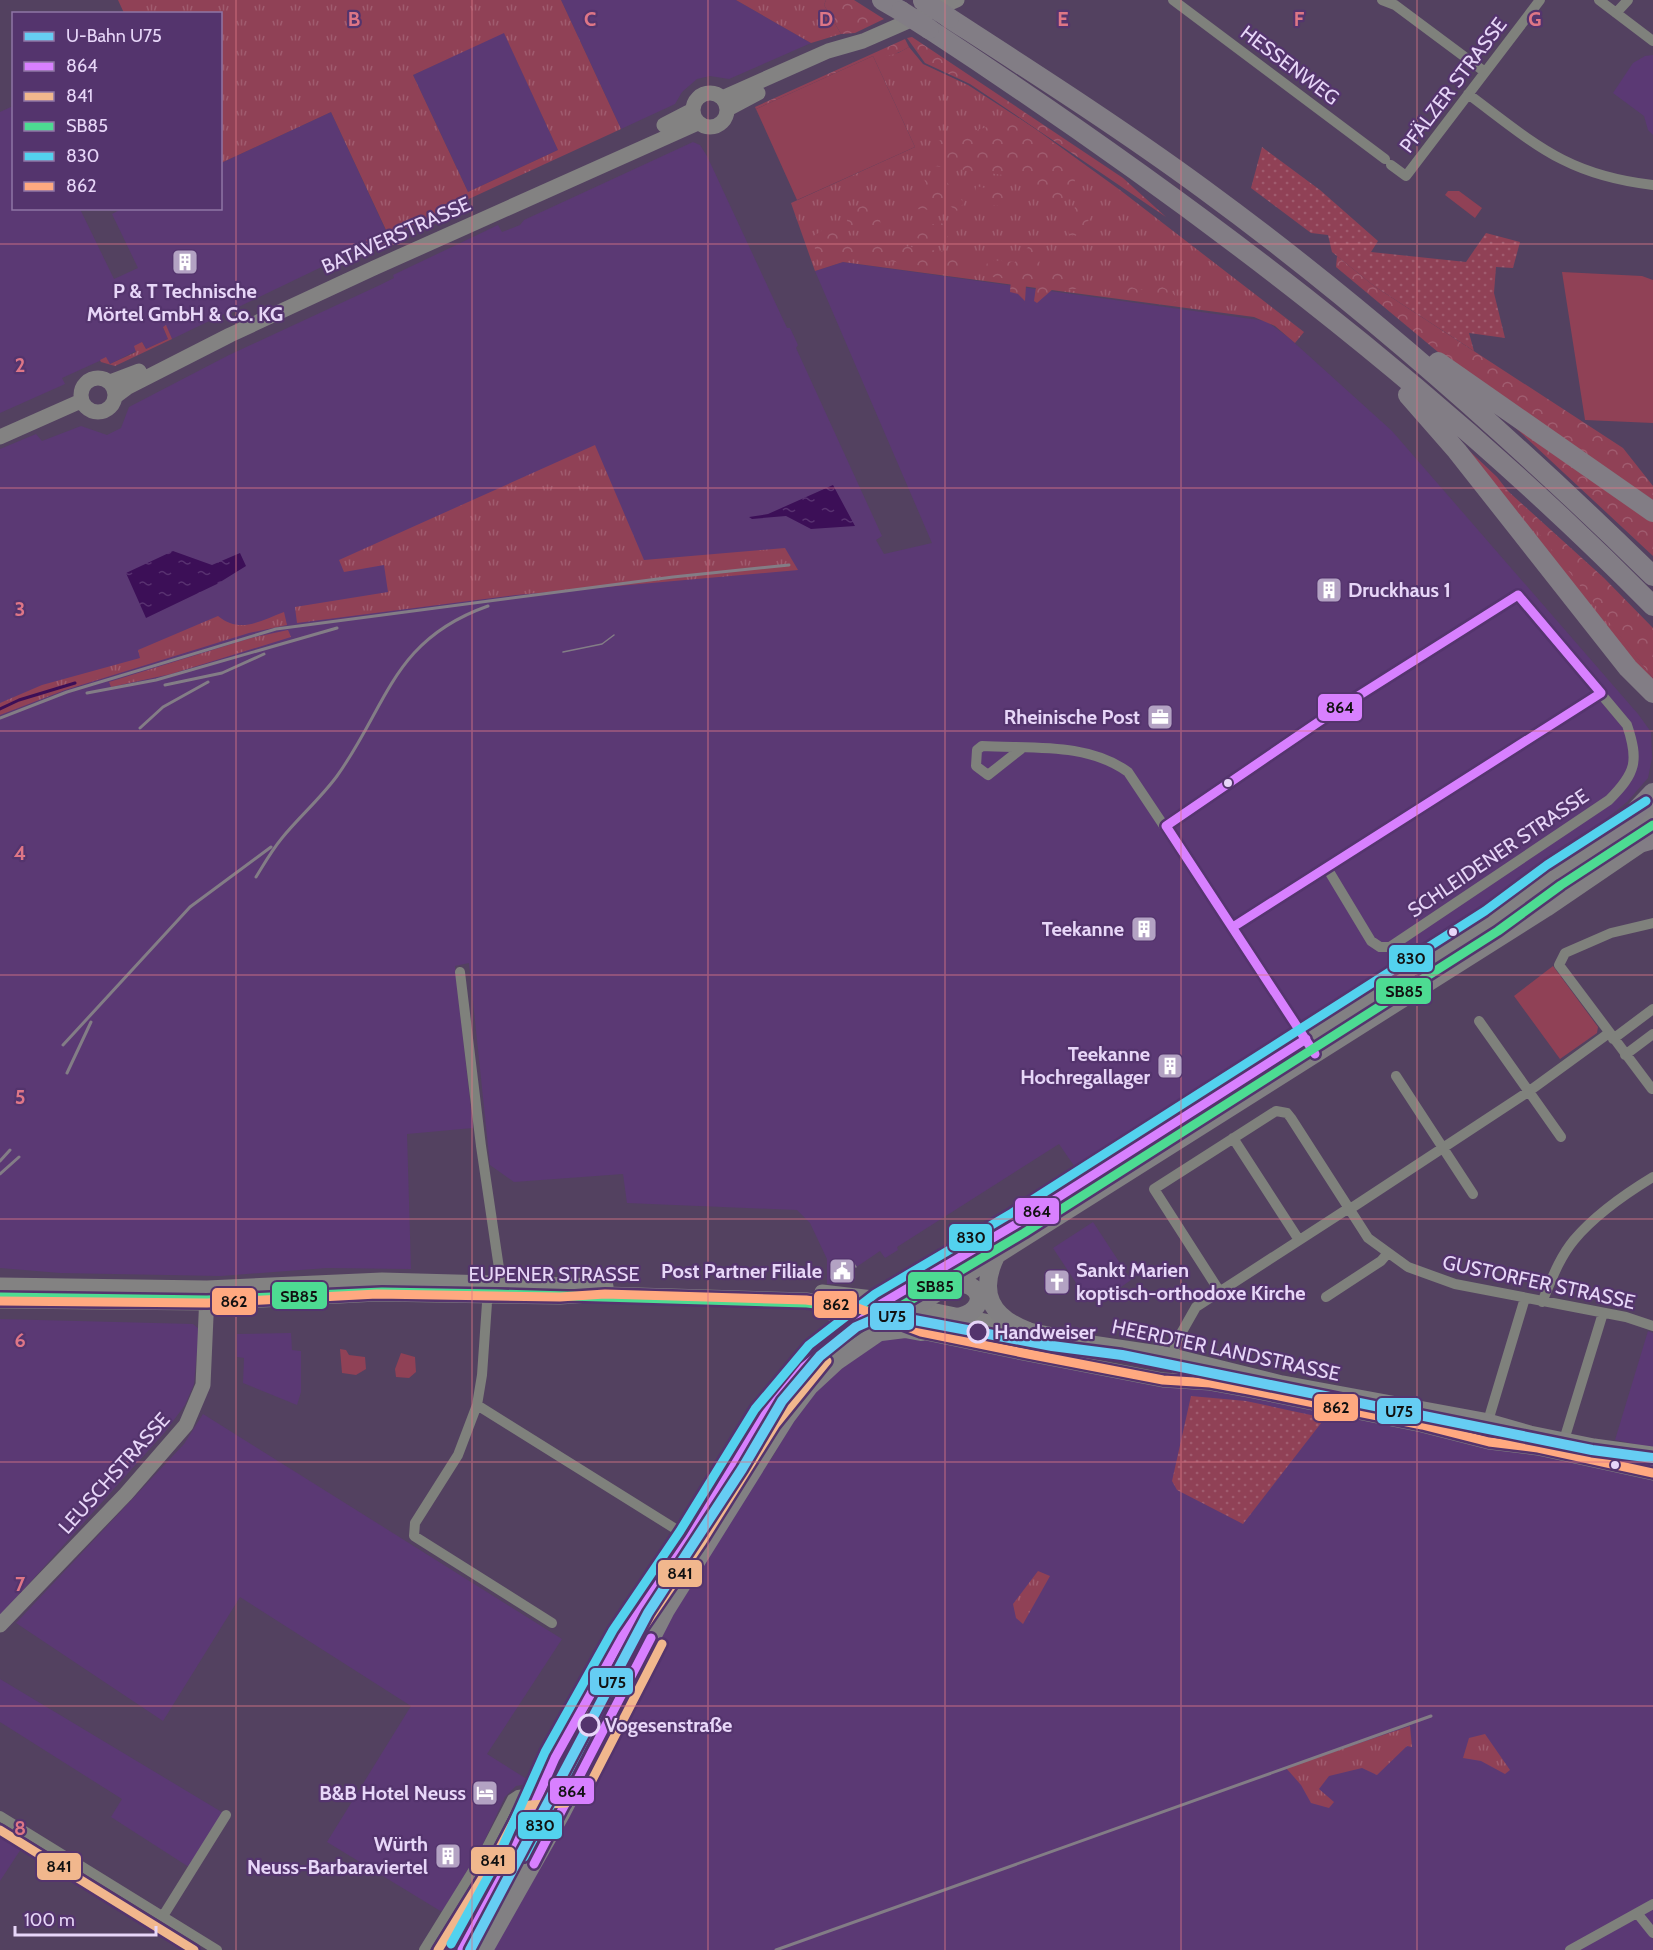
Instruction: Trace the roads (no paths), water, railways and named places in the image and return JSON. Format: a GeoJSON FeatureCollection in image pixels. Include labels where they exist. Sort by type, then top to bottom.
{"type":"FeatureCollection","features":[{"type":"Feature","properties":{"kind":"highway"},"geometry":{"type":"LineString","coordinates":[[882,0],[900,18],[929,29],[1067,119],[1253,257],[1466,431],[1653,606]]}},
{"type":"Feature","properties":{"kind":"highway"},"geometry":{"type":"LineString","coordinates":[[922,0],[953,9],[1202,189],[1368,317],[1523,452],[1653,576]]}},
{"type":"Feature","properties":{"kind":"highway"},"geometry":{"type":"LineString","coordinates":[[1368,317],[1562,447],[1653,512]]}},
{"type":"Feature","properties":{"kind":"highway"},"geometry":{"type":"LineString","coordinates":[[1350,335],[1457,451],[1628,668],[1653,707]]}},
{"type":"Feature","properties":{"kind":"highway"},"geometry":{"type":"LineString","coordinates":[[1628,668],[1653,693]]}},
{"type":"Feature","properties":{"kind":"highway"},"geometry":{"type":"LineString","coordinates":[[1614,834],[1653,793]]}},
{"type":"Feature","properties":{"kind":"main road","name":"BATAVERSTRASSE"},"geometry":{"type":"LineString","coordinates":[[725,103],[828,51],[863,41],[900,18],[953,9]]}},
{"type":"Feature","properties":{"kind":"main road","name":"BATAVERSTRASSE"},"geometry":{"type":"LineString","coordinates":[[709,93],[725,103],[727,117],[717,127],[704,126],[695,116],[697,99],[703,95],[709,93]]}},
{"type":"Feature","properties":{"kind":"main road","name":"BATAVERSTRASSE"},"geometry":{"type":"LineString","coordinates":[[113,389],[97,377],[90,379],[82,388],[81,401],[86,407],[100,412],[111,408],[113,389],[124,378],[220,329],[695,116]]}},
{"type":"Feature","properties":{"kind":"main road"},"geometry":{"type":"LineString","coordinates":[[0,437],[81,401]]}},
{"type":"Feature","properties":{"kind":"main road"},"geometry":{"type":"LineString","coordinates":[[462,1950],[506,1869],[574,1722],[623,1636],[690,1538],[776,1400],[804,1367],[832,1341],[886,1301],[1018,1223],[1306,1040],[1492,921],[1614,834],[1653,811]]}},
{"type":"Feature","properties":{"kind":"main road"},"geometry":{"type":"LineString","coordinates":[[484,1950],[545,1844],[666,1610],[787,1416],[822,1374],[876,1333],[914,1308],[1546,908],[1650,839]]}},
{"type":"Feature","properties":{"kind":"main road"},"geometry":{"type":"LineString","coordinates":[[996,1256],[988,1281],[990,1300],[1001,1318],[1028,1331]]}},
{"type":"Feature","properties":{"kind":"main road"},"geometry":{"type":"LineString","coordinates":[[952,1284],[966,1283],[978,1295],[977,1307],[974,1311],[957,1317]]}},
{"type":"Feature","properties":{"kind":"main road"},"geometry":{"type":"LineString","coordinates":[[0,1285],[207,1295]]}},
{"type":"Feature","properties":{"kind":"main road","name":"EUPENER STRASSE"},"geometry":{"type":"LineString","coordinates":[[493,1289],[819,1301],[871,1312]]}},
{"type":"Feature","properties":{"kind":"main road","name":"EUPENER STRASSE"},"geometry":{"type":"LineString","coordinates":[[207,1295],[367,1294],[493,1289],[808,1291],[886,1301]]}},
{"type":"Feature","properties":{"kind":"main road"},"geometry":{"type":"LineString","coordinates":[[0,1301],[207,1295]]}},
{"type":"Feature","properties":{"kind":"main road","name":"LEUSCHSTRASSE"},"geometry":{"type":"LineString","coordinates":[[0,1625],[126,1494],[186,1425],[203,1385],[207,1295]]}},
{"type":"Feature","properties":{"kind":"main road"},"geometry":{"type":"LineString","coordinates":[[819,1301],[835,1310],[838,1317],[838,1331],[832,1341]]}},
{"type":"Feature","properties":{"kind":"main road","name":"HEERDTER LANDSTRASSE"},"geometry":{"type":"LineString","coordinates":[[886,1301],[1028,1331],[1174,1356],[1282,1383],[1488,1421],[1564,1440],[1653,1454]]}},
{"type":"Feature","properties":{"kind":"main road","name":"HEERDTER LANDSTRASSE"},"geometry":{"type":"LineString","coordinates":[[871,1312],[921,1332],[1068,1362],[1179,1381],[1249,1390],[1422,1425],[1490,1442],[1538,1448],[1653,1473]]}},
{"type":"Feature","properties":{"kind":"main road"},"geometry":{"type":"LineString","coordinates":[[876,1333],[905,1329],[921,1332]]}},
{"type":"Feature","properties":{"kind":"main road"},"geometry":{"type":"LineString","coordinates":[[540,1792],[560,1792],[576,1785]]}},
{"type":"Feature","properties":{"kind":"main road"},"geometry":{"type":"LineString","coordinates":[[540,1792],[550,1801],[554,1811],[545,1844]]}},
{"type":"Feature","properties":{"kind":"street","name":"HESSENWEG"},"geometry":{"type":"LineString","coordinates":[[1173,0],[1388,162]]}},
{"type":"Feature","properties":{"kind":"street"},"geometry":{"type":"LineString","coordinates":[[1382,0],[1395,5],[1485,72]]}},
{"type":"Feature","properties":{"kind":"street","name":"PFÄLZER STRASSE"},"geometry":{"type":"LineString","coordinates":[[1388,162],[1406,176],[1540,0]]}},
{"type":"Feature","properties":{"kind":"street"},"geometry":{"type":"LineString","coordinates":[[1599,0],[1653,41]]}},
{"type":"Feature","properties":{"kind":"street"},"geometry":{"type":"LineString","coordinates":[[1616,13],[1628,0]]}},
{"type":"Feature","properties":{"kind":"street"},"geometry":{"type":"LineString","coordinates":[[1468,94],[1562,161],[1616,181],[1653,185]]}},
{"type":"Feature","properties":{"kind":"street"},"geometry":{"type":"LineString","coordinates":[[1166,826],[1336,710],[1518,595],[1601,693],[1233,927]]}},
{"type":"Feature","properties":{"kind":"street","name":"SCHLEIDENER STRASSE"},"geometry":{"type":"LineString","coordinates":[[1327,868],[1371,941],[1380,947],[1390,947],[1609,800],[1626,783],[1634,767],[1635,749],[1627,725],[1601,693]]}},
{"type":"Feature","properties":{"kind":"street"},"geometry":{"type":"LineString","coordinates":[[1020,749],[1083,752],[1101,756],[1128,772],[1306,1040]]}},
{"type":"Feature","properties":{"kind":"street"},"geometry":{"type":"LineString","coordinates":[[1652,1089],[1559,965],[1565,953],[1611,933],[1653,923]]}},
{"type":"Feature","properties":{"kind":"street","name":"EUPENER STRASSE"},"geometry":{"type":"LineString","coordinates":[[459,972],[481,1146],[500,1262],[500,1275],[493,1289]]}},
{"type":"Feature","properties":{"kind":"street"},"geometry":{"type":"LineString","coordinates":[[1179,1381],[1174,1356],[1177,1338],[1192,1311],[1653,1009]]}},
{"type":"Feature","properties":{"kind":"street"},"geometry":{"type":"LineString","coordinates":[[1479,1021],[1560,1137]]}},
{"type":"Feature","properties":{"kind":"street"},"geometry":{"type":"LineString","coordinates":[[1625,1055],[1653,1034]]}},
{"type":"Feature","properties":{"kind":"street"},"geometry":{"type":"LineString","coordinates":[[1396,1076],[1473,1194]]}},
{"type":"Feature","properties":{"kind":"street","name":"GUSTORFER STRASSE"},"geometry":{"type":"LineString","coordinates":[[1233,1138],[1276,1112],[1287,1113],[1368,1238],[1387,1254],[1408,1267],[1433,1278],[1603,1313],[1653,1326]]}},
{"type":"Feature","properties":{"kind":"street"},"geometry":{"type":"LineString","coordinates":[[1220,1292],[1154,1189],[1233,1138],[1299,1240]]}},
{"type":"Feature","properties":{"kind":"street"},"geometry":{"type":"LineString","coordinates":[[1542,1302],[1557,1266],[1573,1241],[1596,1218],[1653,1177]]}},
{"type":"Feature","properties":{"kind":"street"},"geometry":{"type":"LineString","coordinates":[[1326,1297],[1381,1261],[1387,1254]]}},
{"type":"Feature","properties":{"kind":"street"},"geometry":{"type":"LineString","coordinates":[[493,1289],[487,1303],[482,1375],[477,1405],[458,1455],[415,1523],[414,1536],[419,1542],[552,1623]]}},
{"type":"Feature","properties":{"kind":"street"},"geometry":{"type":"LineString","coordinates":[[1488,1421],[1525,1298]]}},
{"type":"Feature","properties":{"kind":"street"},"geometry":{"type":"LineString","coordinates":[[1564,1440],[1603,1313]]}},
{"type":"Feature","properties":{"kind":"street"},"geometry":{"type":"LineString","coordinates":[[477,1405],[690,1538]]}},
{"type":"Feature","properties":{"kind":"street"},"geometry":{"type":"LineString","coordinates":[[424,1950],[484,1853],[512,1799],[518,1795],[540,1792]]}},
{"type":"Feature","properties":{"kind":"street"},"geometry":{"type":"LineString","coordinates":[[163,1916],[226,1815]]}},
{"type":"Feature","properties":{"kind":"street"},"geometry":{"type":"LineString","coordinates":[[0,1816],[217,1950]]}},
{"type":"Feature","properties":{"kind":"street"},"geometry":{"type":"LineString","coordinates":[[1570,1950],[1653,1904]]}},
{"type":"Feature","properties":{"kind":"street"},"geometry":{"type":"LineString","coordinates":[[1637,1912],[1653,1933]]}},
{"type":"Feature","properties":{"kind":"water"},"geometry":{"type":"Polygon","coordinates":[[[833,485],[855,526],[811,529],[786,516],[752,519],[749,517],[768,514],[833,485]]]}},
{"type":"Feature","properties":{"kind":"water"},"geometry":{"type":"Polygon","coordinates":[[[173,551],[212,565],[240,553],[246,566],[217,584],[146,618],[126,573],[173,551]]]}},
{"type":"Feature","properties":{"kind":"waterway"},"geometry":{"type":"LineString","coordinates":[[0,709],[19,700],[75,683]]}},
{"type":"Feature","properties":{"kind":"tram line"},"geometry":{"type":"LineString","coordinates":[[563,652],[602,644],[614,635]]}},
{"type":"Feature","properties":{"kind":"tram line"},"geometry":{"type":"LineString","coordinates":[[886,1301],[905,1314],[927,1321]]}},
{"type":"Feature","properties":{"kind":"railway"},"geometry":{"type":"LineString","coordinates":[[0,718],[67,692],[276,629],[673,577],[789,565]]}},
{"type":"Feature","properties":{"kind":"railway"},"geometry":{"type":"LineString","coordinates":[[256,877],[282,838],[337,776],[411,656],[431,637],[456,620],[488,606]]}},
{"type":"Feature","properties":{"kind":"railway"},"geometry":{"type":"LineString","coordinates":[[87,693],[156,680],[337,628]]}},
{"type":"Feature","properties":{"kind":"railway"},"geometry":{"type":"LineString","coordinates":[[165,685],[222,673],[264,654]]}},
{"type":"Feature","properties":{"kind":"railway"},"geometry":{"type":"LineString","coordinates":[[140,728],[163,707],[208,682]]}},
{"type":"Feature","properties":{"kind":"railway"},"geometry":{"type":"LineString","coordinates":[[63,1045],[190,907],[271,847]]}},
{"type":"Feature","properties":{"kind":"railway"},"geometry":{"type":"LineString","coordinates":[[67,1073],[91,1022]]}},
{"type":"Feature","properties":{"kind":"railway"},"geometry":{"type":"LineString","coordinates":[[0,1161],[10,1150]]}},
{"type":"Feature","properties":{"kind":"railway"},"geometry":{"type":"LineString","coordinates":[[0,1174],[19,1157]]}},
{"type":"Feature","properties":{"kind":"railway"},"geometry":{"type":"LineString","coordinates":[[776,1950],[1431,1716]]}},
{"type":"Feature","properties":{"kind":"metro line","name":"U75"},"geometry":{"type":"LineString","coordinates":[[470,1950],[648,1613],[742,1469],[782,1401],[820,1356],[856,1327],[872,1320],[893,1316],[1052,1346],[1122,1355],[1592,1450],[1653,1458]]}},
{"type":"Feature","properties":{"kind":"place","name":"P & T Technische Mörtel GmbH & Co. KG"},"geometry":{"type":"Point","coordinates":[185,262]}},
{"type":"Feature","properties":{"kind":"place","name":"Druckhaus 1"},"geometry":{"type":"Point","coordinates":[1329,590]}},
{"type":"Feature","properties":{"kind":"place","name":"Rheinische Post"},"geometry":{"type":"Point","coordinates":[1160,717]}},
{"type":"Feature","properties":{"kind":"place","name":"Teekanne"},"geometry":{"type":"Point","coordinates":[1144,929]}},
{"type":"Feature","properties":{"kind":"place","name":"Teekanne Hochregallager"},"geometry":{"type":"Point","coordinates":[1170,1066]}},
{"type":"Feature","properties":{"kind":"place","name":"Post Partner Filiale"},"geometry":{"type":"Point","coordinates":[842,1271]}},
{"type":"Feature","properties":{"kind":"place","name":"Sankt Marien koptisch-orthodoxe Kirche"},"geometry":{"type":"Point","coordinates":[1057,1282]}},
{"type":"Feature","properties":{"kind":"place","name":"Handweiser"},"geometry":{"type":"Point","coordinates":[978,1332]}},
{"type":"Feature","properties":{"kind":"place","name":"Vogesenstraße"},"geometry":{"type":"Point","coordinates":[589,1725]}},
{"type":"Feature","properties":{"kind":"place","name":"B&B Hotel Neuss"},"geometry":{"type":"Point","coordinates":[485,1793]}},
{"type":"Feature","properties":{"kind":"place","name":"Würth Neuss-Barbaraviertel"},"geometry":{"type":"Point","coordinates":[448,1856]}}]}
